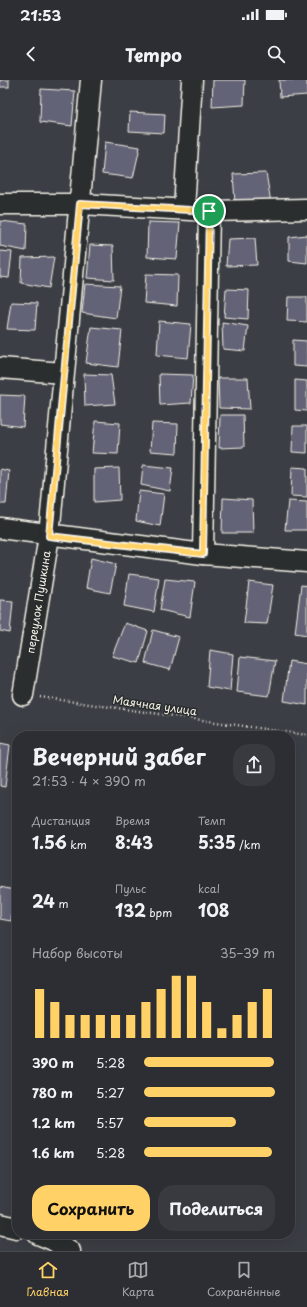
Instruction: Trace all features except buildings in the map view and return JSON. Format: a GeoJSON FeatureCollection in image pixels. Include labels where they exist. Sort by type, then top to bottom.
{"type":"FeatureCollection","features":[{"type":"Feature","properties":{"kind":"street","name":"переулок Пушкина"},"geometry":{"type":"LineString","coordinates":[[23,695],[49,536],[91,80]]}},
{"type":"Feature","properties":{"kind":"street"},"geometry":{"type":"LineString","coordinates":[[184,209],[192,80]]}},
{"type":"Feature","properties":{"kind":"street"},"geometry":{"type":"LineString","coordinates":[[0,204],[80,204],[209,211],[307,209]]}},
{"type":"Feature","properties":{"kind":"street"},"geometry":{"type":"LineString","coordinates":[[203,554],[209,211]]}},
{"type":"Feature","properties":{"kind":"street"},"geometry":{"type":"LineString","coordinates":[[0,368],[63,373]]}},
{"type":"Feature","properties":{"kind":"street"},"geometry":{"type":"LineString","coordinates":[[0,528],[49,536],[203,554],[307,562]]}},
{"type":"Feature","properties":{"kind":"street"},"geometry":{"type":"LineString","coordinates":[[0,1224],[12,1227]]}},
{"type":"Feature","properties":{"kind":"street"},"geometry":{"type":"LineString","coordinates":[[50,1239],[70,1251]]}},
{"type":"Feature","properties":{"kind":"path","name":"Маячная улица"},"geometry":{"type":"LineString","coordinates":[[23,695],[272,731]]}},
{"type":"Feature","properties":{"kind":"path","name":"Маячная улица"},"geometry":{"type":"LineString","coordinates":[[295,734],[307,736]]}},
{"type":"Feature","properties":{"kind":"route"},"geometry":{"type":"LineString","coordinates":[[80,204],[209,211],[203,554],[49,536],[63,373],[80,204]]}}]}
